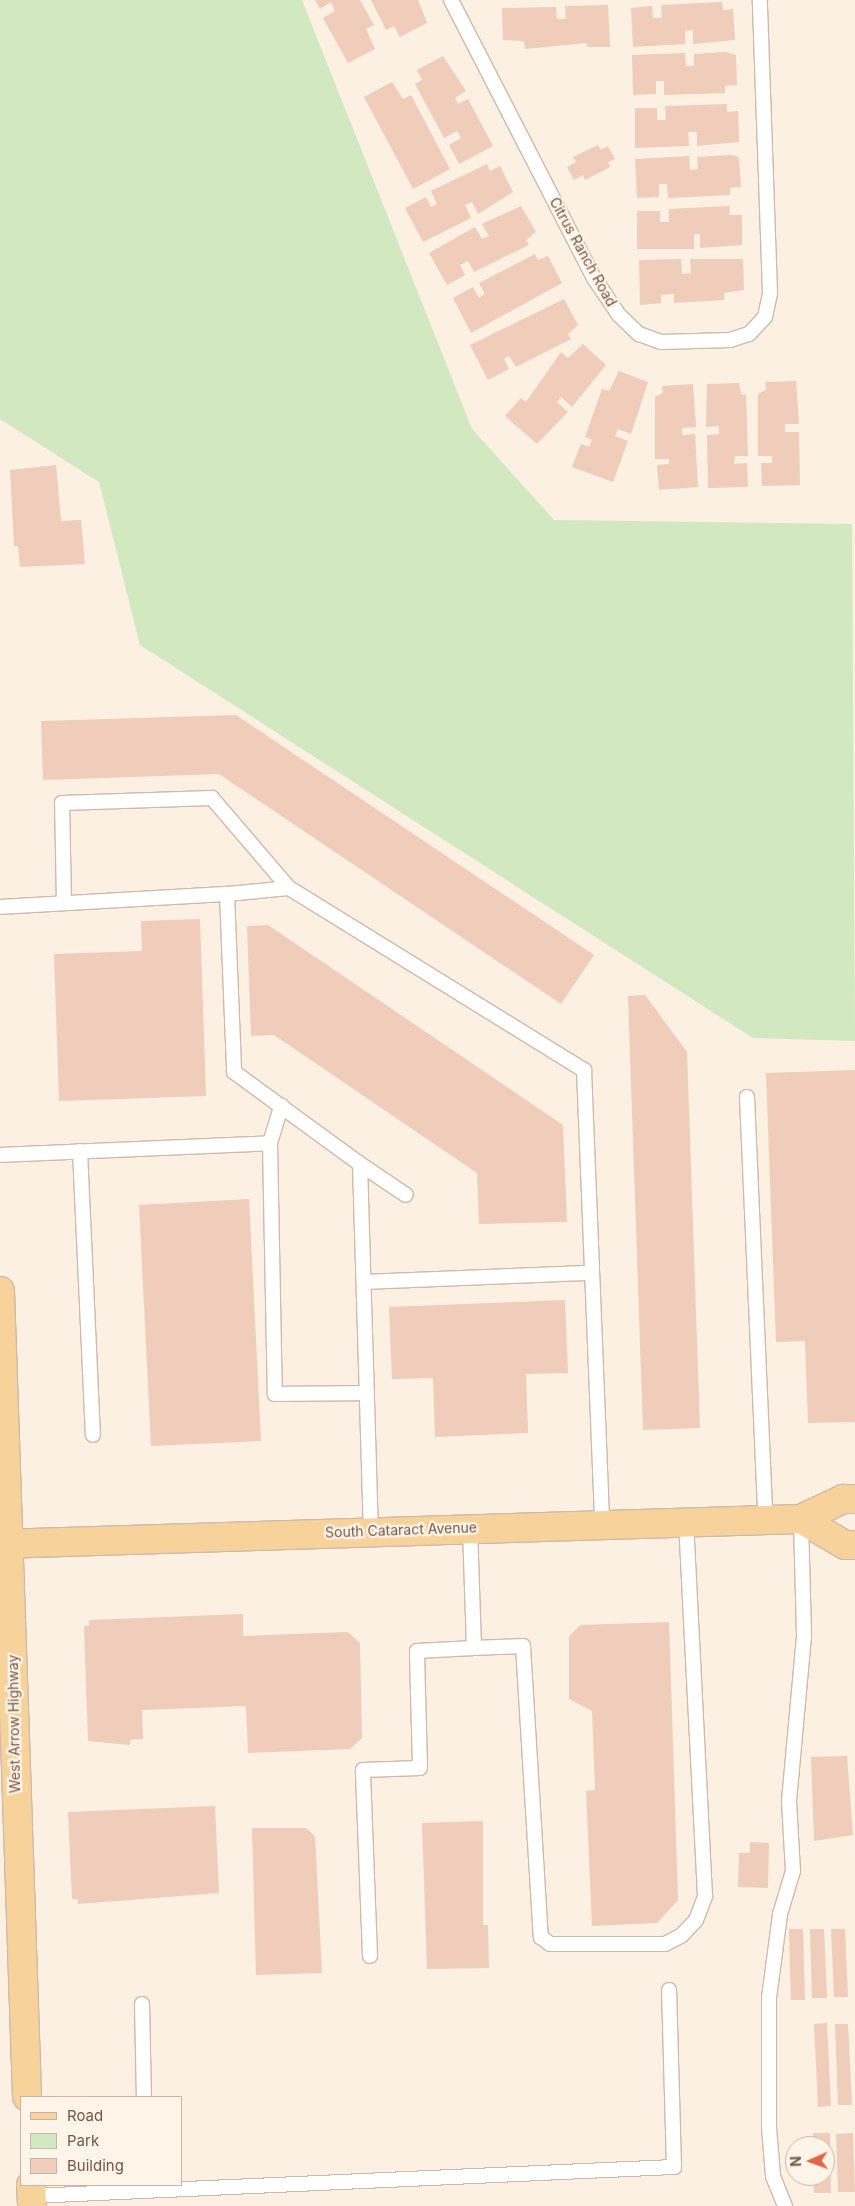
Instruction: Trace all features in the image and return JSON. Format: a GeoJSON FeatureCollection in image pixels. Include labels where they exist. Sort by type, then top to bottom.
{"type":"FeatureCollection","features":[{"type":"Feature","properties":{"kind":"main road","name":"West Arrow Highway"},"geometry":{"type":"LineString","coordinates":[[0,1291],[5,1544],[27,2096]]}},
{"type":"Feature","properties":{"kind":"main road","name":"South Cataract Avenue"},"geometry":{"type":"LineString","coordinates":[[5,1544],[765,1517],[801,1518],[842,1499],[855,1499]]}},
{"type":"Feature","properties":{"kind":"main road","name":"South Cataract Avenue"},"geometry":{"type":"LineString","coordinates":[[801,1518],[845,1545],[855,1545]]}},
{"type":"Feature","properties":{"kind":"lane","name":"Citrus Ranch Road"},"geometry":{"type":"LineString","coordinates":[[451,0],[594,278],[619,315],[639,334],[662,342],[730,340],[749,334],[765,317],[770,293],[760,0]]}},
{"type":"Feature","properties":{"kind":"lane"},"geometry":{"type":"LineString","coordinates":[[64,904],[62,803],[212,798],[289,888],[584,1070],[602,1523]]}},
{"type":"Feature","properties":{"kind":"lane"},"geometry":{"type":"LineString","coordinates":[[0,907],[227,894],[289,888]]}},
{"type":"Feature","properties":{"kind":"lane"},"geometry":{"type":"LineString","coordinates":[[227,894],[234,1072],[360,1164],[406,1195]]}},
{"type":"Feature","properties":{"kind":"lane"},"geometry":{"type":"LineString","coordinates":[[747,1097],[765,1517]]}},
{"type":"Feature","properties":{"kind":"lane"},"geometry":{"type":"LineString","coordinates":[[281,1106],[270,1143],[275,1394],[367,1393]]}},
{"type":"Feature","properties":{"kind":"lane"},"geometry":{"type":"LineString","coordinates":[[0,1155],[270,1143]]}},
{"type":"Feature","properties":{"kind":"lane"},"geometry":{"type":"LineString","coordinates":[[80,1151],[93,1435]]}},
{"type":"Feature","properties":{"kind":"lane"},"geometry":{"type":"LineString","coordinates":[[360,1164],[371,1531]]}},
{"type":"Feature","properties":{"kind":"lane"},"geometry":{"type":"LineString","coordinates":[[364,1282],[592,1273]]}},
{"type":"Feature","properties":{"kind":"lane"},"geometry":{"type":"LineString","coordinates":[[785,2206],[773,2176],[770,2127],[769,1998],[780,1914],[793,1871],[789,1801],[804,1635],[801,1518]]}},
{"type":"Feature","properties":{"kind":"lane"},"geometry":{"type":"LineString","coordinates":[[370,1956],[363,1770],[420,1768],[417,1651],[523,1646],[541,1937],[550,1944],[665,1944],[681,1936],[696,1920],[705,1896],[686,1520]]}},
{"type":"Feature","properties":{"kind":"lane"},"geometry":{"type":"LineString","coordinates":[[470,1527],[474,1648]]}},
{"type":"Feature","properties":{"kind":"lane"},"geometry":{"type":"LineString","coordinates":[[32,2196],[147,2188],[674,2167],[669,1990]]}},
{"type":"Feature","properties":{"kind":"lane"},"geometry":{"type":"LineString","coordinates":[[142,2004],[144,2096]]}},
{"type":"Feature","properties":{"kind":"green space"},"geometry":{"type":"Polygon","coordinates":[[[0,0],[302,0],[472,429],[554,520],[852,524],[855,1041],[753,1038],[140,645],[99,482],[0,419],[0,0]]]}},
{"type":"Feature","properties":{"kind":"building"},"geometry":{"type":"Polygon","coordinates":[[[315,0],[360,0],[374,25],[366,29],[375,49],[348,63],[323,18],[335,11],[331,2],[320,9],[315,0]]]}},
{"type":"Feature","properties":{"kind":"building"},"geometry":{"type":"Polygon","coordinates":[[[371,0],[418,0],[427,23],[400,37],[394,26],[386,30],[371,0]]]}},
{"type":"Feature","properties":{"kind":"building"},"geometry":{"type":"Polygon","coordinates":[[[722,2],[723,10],[733,9],[735,40],[693,44],[693,30],[685,31],[685,44],[633,47],[631,8],[652,6],[653,18],[662,18],[661,5],[722,2]]]}},
{"type":"Feature","properties":{"kind":"building"},"geometry":{"type":"Polygon","coordinates":[[[608,5],[610,47],[587,47],[587,43],[525,49],[524,41],[503,40],[502,8],[556,7],[557,19],[566,19],[565,6],[608,5]]]}},
{"type":"Feature","properties":{"kind":"building"},"geometry":{"type":"Polygon","coordinates":[[[726,52],[736,55],[737,85],[725,86],[725,93],[664,95],[664,81],[656,81],[656,94],[633,95],[632,55],[685,53],[686,66],[694,66],[694,54],[726,52]]]}},
{"type":"Feature","properties":{"kind":"building"},"geometry":{"type":"Polygon","coordinates":[[[443,56],[466,91],[455,98],[458,104],[468,99],[493,146],[459,164],[449,145],[461,138],[457,131],[444,138],[415,84],[422,80],[417,70],[443,56]]]}},
{"type":"Feature","properties":{"kind":"building"},"geometry":{"type":"Polygon","coordinates":[[[392,82],[403,99],[411,95],[450,169],[413,189],[364,97],[392,82]]]}},
{"type":"Feature","properties":{"kind":"building"},"geometry":{"type":"Polygon","coordinates":[[[727,104],[727,112],[738,111],[739,142],[697,146],[697,132],[688,132],[689,146],[635,148],[635,108],[657,108],[657,120],[666,120],[665,106],[727,104]]]}},
{"type":"Feature","properties":{"kind":"building"},"geometry":{"type":"Polygon","coordinates":[[[598,145],[601,150],[608,146],[615,159],[608,162],[610,167],[585,180],[583,175],[574,180],[567,167],[576,162],[573,157],[598,145]]]}},
{"type":"Feature","properties":{"kind":"building"},"geometry":{"type":"Polygon","coordinates":[[[730,155],[739,157],[741,187],[730,188],[730,195],[668,198],[667,184],[659,184],[659,197],[637,198],[635,159],[689,156],[690,170],[698,169],[697,157],[730,155]]]}},
{"type":"Feature","properties":{"kind":"building"},"geometry":{"type":"Polygon","coordinates":[[[487,164],[490,171],[500,166],[513,192],[478,214],[472,202],[465,205],[471,218],[423,242],[405,208],[426,197],[431,207],[437,204],[431,191],[487,164]]]}},
{"type":"Feature","properties":{"kind":"building"},"geometry":{"type":"Polygon","coordinates":[[[521,206],[536,232],[526,240],[529,245],[474,272],[468,261],[460,265],[465,275],[447,285],[429,253],[475,227],[482,239],[489,236],[482,224],[521,206]]]}},
{"type":"Feature","properties":{"kind":"building"},"geometry":{"type":"Polygon","coordinates":[[[730,206],[729,215],[742,215],[742,245],[700,248],[700,234],[694,234],[694,249],[637,249],[637,211],[660,211],[660,222],[669,222],[669,209],[730,206]]]}},
{"type":"Feature","properties":{"kind":"building"},"geometry":{"type":"Polygon","coordinates":[[[535,254],[538,260],[548,256],[562,283],[471,333],[453,298],[473,287],[479,298],[485,294],[479,283],[535,254]]]}},
{"type":"Feature","properties":{"kind":"building"},"geometry":{"type":"Polygon","coordinates":[[[681,259],[682,274],[691,273],[690,259],[743,259],[744,290],[724,293],[724,300],[674,303],[674,294],[661,295],[661,303],[640,305],[639,260],[681,259]]]}},
{"type":"Feature","properties":{"kind":"building"},"geometry":{"type":"Polygon","coordinates":[[[564,299],[578,325],[568,334],[571,339],[516,367],[509,356],[504,359],[509,369],[488,380],[470,345],[564,299]]]}},
{"type":"Feature","properties":{"kind":"building"},"geometry":{"type":"Polygon","coordinates":[[[583,344],[606,365],[572,407],[561,397],[557,402],[568,412],[537,444],[505,416],[521,398],[526,402],[561,352],[568,358],[583,344]]]}},
{"type":"Feature","properties":{"kind":"building"},"geometry":{"type":"Polygon","coordinates":[[[619,371],[648,382],[631,434],[618,429],[615,436],[628,441],[613,482],[572,467],[581,444],[589,447],[592,440],[585,437],[602,389],[609,391],[619,371]]]}},
{"type":"Feature","properties":{"kind":"building"},"geometry":{"type":"Polygon","coordinates":[[[796,381],[799,424],[785,424],[785,432],[799,432],[800,485],[762,486],[761,463],[772,463],[772,456],[758,456],[758,394],[766,390],[765,382],[796,381]]]}},
{"type":"Feature","properties":{"kind":"building"},"geometry":{"type":"Polygon","coordinates":[[[739,383],[741,394],[746,395],[748,456],[735,456],[734,464],[747,463],[748,487],[708,488],[707,435],[719,434],[719,426],[706,427],[707,384],[739,383]]]}},
{"type":"Feature","properties":{"kind":"building"},"geometry":{"type":"Polygon","coordinates":[[[693,384],[696,427],[682,428],[682,435],[695,434],[698,487],[659,490],[657,465],[669,464],[669,459],[655,459],[655,397],[663,393],[662,386],[693,384]]]}},
{"type":"Feature","properties":{"kind":"building"},"geometry":{"type":"Polygon","coordinates":[[[56,465],[61,521],[81,520],[85,564],[20,567],[18,546],[14,546],[10,470],[56,465]]]}},
{"type":"Feature","properties":{"kind":"building"},"geometry":{"type":"Polygon","coordinates":[[[236,715],[594,955],[561,1004],[219,774],[43,780],[41,721],[236,715]]]}},
{"type":"Feature","properties":{"kind":"building"},"geometry":{"type":"Polygon","coordinates":[[[200,919],[206,1096],[59,1101],[54,954],[142,951],[141,921],[200,919]]]}},
{"type":"Feature","properties":{"kind":"building"},"geometry":{"type":"Polygon","coordinates":[[[268,925],[563,1125],[567,1222],[479,1224],[477,1173],[274,1035],[251,1036],[247,926],[268,925]]]}},
{"type":"Feature","properties":{"kind":"building"},"geometry":{"type":"Polygon","coordinates":[[[645,995],[687,1052],[700,1428],[643,1430],[628,996],[645,995]]]}},
{"type":"Feature","properties":{"kind":"building"},"geometry":{"type":"Polygon","coordinates":[[[855,1070],[855,1422],[808,1423],[805,1341],[776,1342],[766,1073],[855,1070]]]}},
{"type":"Feature","properties":{"kind":"building"},"geometry":{"type":"Polygon","coordinates":[[[249,1199],[261,1441],[151,1446],[139,1205],[249,1199]]]}},
{"type":"Feature","properties":{"kind":"building"},"geometry":{"type":"Polygon","coordinates":[[[565,1300],[568,1373],[526,1374],[528,1433],[435,1437],[433,1378],[392,1379],[389,1307],[565,1300]]]}},
{"type":"Feature","properties":{"kind":"building"},"geometry":{"type":"Polygon","coordinates":[[[243,1614],[243,1636],[348,1632],[360,1643],[362,1738],[350,1749],[248,1753],[246,1706],[142,1710],[143,1739],[130,1740],[130,1745],[88,1741],[84,1626],[89,1626],[89,1620],[243,1614]]]}},
{"type":"Feature","properties":{"kind":"building"},"geometry":{"type":"Polygon","coordinates":[[[669,1622],[678,1900],[657,1923],[592,1926],[586,1791],[595,1790],[592,1711],[569,1699],[569,1637],[580,1625],[669,1622]]]}},
{"type":"Feature","properties":{"kind":"building"},"geometry":{"type":"Polygon","coordinates":[[[847,1756],[853,1835],[814,1841],[811,1757],[847,1756]]]}},
{"type":"Feature","properties":{"kind":"building"},"geometry":{"type":"Polygon","coordinates":[[[215,1806],[219,1893],[78,1904],[78,1899],[72,1899],[68,1812],[215,1806]]]}},
{"type":"Feature","properties":{"kind":"building"},"geometry":{"type":"Polygon","coordinates":[[[483,1821],[483,1925],[488,1925],[489,1968],[427,1969],[422,1823],[483,1821]]]}},
{"type":"Feature","properties":{"kind":"building"},"geometry":{"type":"Polygon","coordinates":[[[252,1828],[306,1828],[315,1836],[322,1973],[256,1975],[252,1828]]]}},
{"type":"Feature","properties":{"kind":"building"},"geometry":{"type":"Polygon","coordinates":[[[750,1842],[769,1843],[768,1888],[738,1887],[739,1853],[750,1853],[750,1842]]]}},
{"type":"Feature","properties":{"kind":"building"},"geometry":{"type":"Polygon","coordinates":[[[789,1929],[803,1929],[805,2000],[791,2000],[789,1929]]]}},
{"type":"Feature","properties":{"kind":"building"},"geometry":{"type":"Polygon","coordinates":[[[810,1929],[824,1929],[827,1998],[812,1998],[810,1929]]]}},
{"type":"Feature","properties":{"kind":"building"},"geometry":{"type":"Polygon","coordinates":[[[831,1929],[845,1929],[848,1997],[834,1997],[831,1929]]]}},
{"type":"Feature","properties":{"kind":"building"},"geometry":{"type":"Polygon","coordinates":[[[827,2023],[831,2106],[818,2107],[814,2024],[827,2023]]]}},
{"type":"Feature","properties":{"kind":"building"},"geometry":{"type":"Polygon","coordinates":[[[835,2024],[848,2024],[852,2105],[838,2105],[835,2024]]]}},
{"type":"Feature","properties":{"kind":"building"},"geometry":{"type":"Polygon","coordinates":[[[813,2133],[830,2133],[830,2136],[813,2136],[813,2133]]]}},
{"type":"Feature","properties":{"kind":"building"},"geometry":{"type":"Polygon","coordinates":[[[853,2133],[855,2192],[838,2192],[836,2134],[853,2133]]]}},
{"type":"Feature","properties":{"kind":"building"},"geometry":{"type":"Polygon","coordinates":[[[814,2186],[831,2186],[831,2193],[814,2193],[814,2186]]]}}]}
